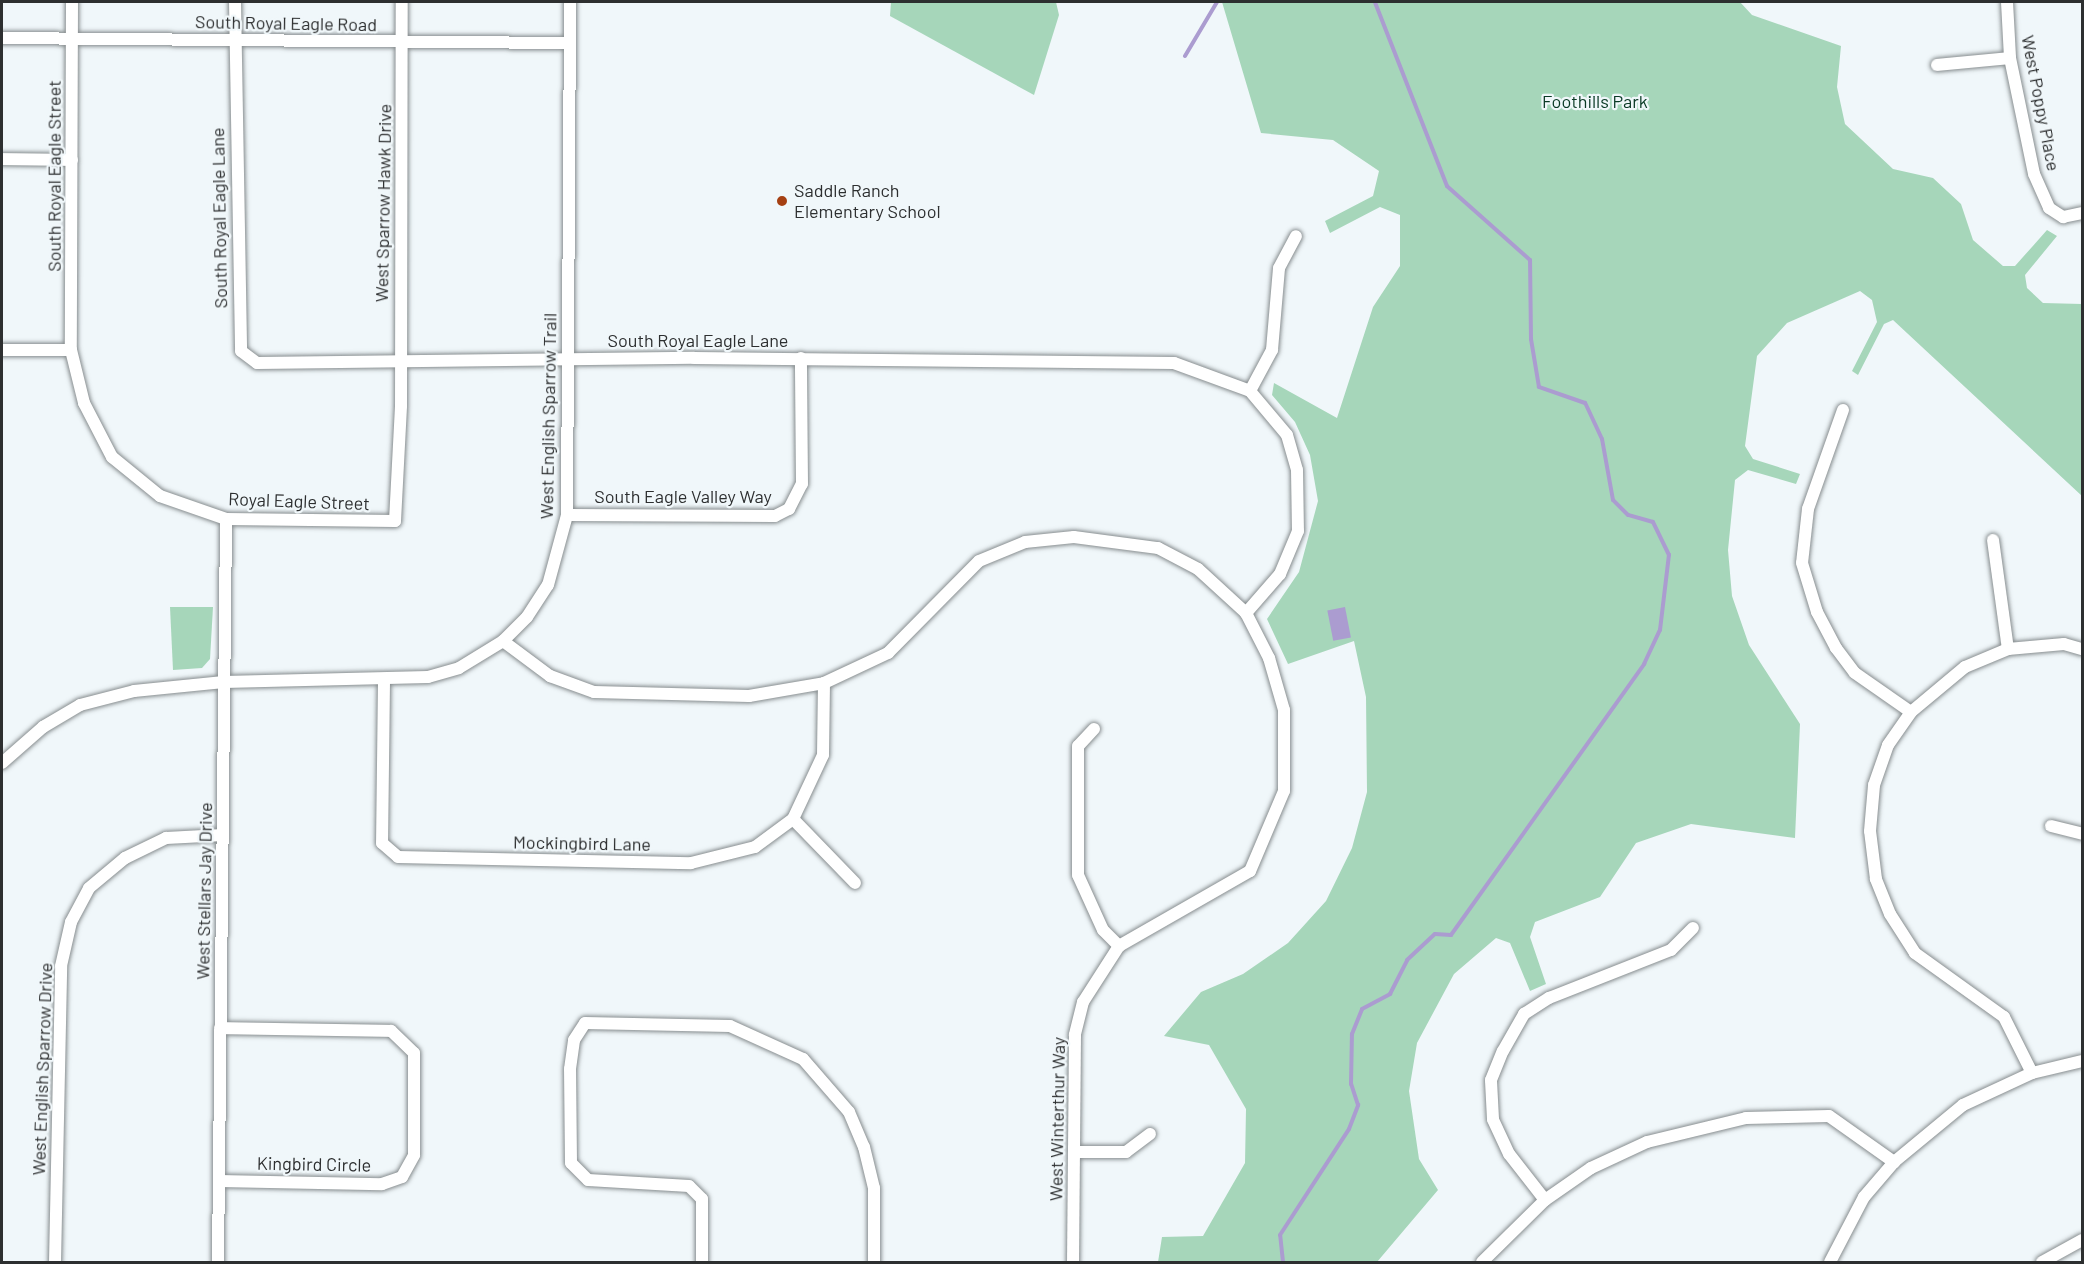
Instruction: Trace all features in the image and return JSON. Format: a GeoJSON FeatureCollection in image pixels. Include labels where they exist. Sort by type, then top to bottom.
{"type":"FeatureCollection","features":[{"type":"Feature","properties":{"kind":"street","name":"South Royal Eagle Street"},"geometry":{"type":"LineString","coordinates":[[71,350],[72,2]]}},
{"type":"Feature","properties":{"kind":"street","name":"South Royal Eagle Lane"},"geometry":{"type":"LineString","coordinates":[[235,2],[241,351],[257,363],[801,358],[1174,363],[1250,391],[1287,435],[1301,501],[1298,531],[1280,574],[1246,612]]}},
{"type":"Feature","properties":{"kind":"street","name":"West Sparrow Hawk Drive"},"geometry":{"type":"LineString","coordinates":[[401,406],[399,360],[404,43],[402,2]]}},
{"type":"Feature","properties":{"kind":"street","name":"West English Sparrow Trail"},"geometry":{"type":"LineString","coordinates":[[2,763],[43,727],[80,705],[134,691],[224,682],[384,682],[459,668],[503,641],[548,585],[567,515],[570,2]]}},
{"type":"Feature","properties":{"kind":"street","name":"West Poppy Place"},"geometry":{"type":"LineString","coordinates":[[2007,2],[2010,58],[2034,174],[2049,208],[2063,216],[2082,213]]}},
{"type":"Feature","properties":{"kind":"street","name":"South Royal Eagle Road"},"geometry":{"type":"LineString","coordinates":[[2,38],[569,43]]}},
{"type":"Feature","properties":{"kind":"street"},"geometry":{"type":"LineString","coordinates":[[1936,65],[2010,58]]}},
{"type":"Feature","properties":{"kind":"street"},"geometry":{"type":"LineString","coordinates":[[2,159],[72,160]]}},
{"type":"Feature","properties":{"kind":"street"},"geometry":{"type":"LineString","coordinates":[[1250,391],[1272,350],[1279,268],[1296,236]]}},
{"type":"Feature","properties":{"kind":"street"},"geometry":{"type":"LineString","coordinates":[[2,350],[71,350]]}},
{"type":"Feature","properties":{"kind":"street","name":"Royal Eagle Street"},"geometry":{"type":"LineString","coordinates":[[71,350],[84,403],[112,457],[160,496],[226,519],[394,521],[401,406]]}},
{"type":"Feature","properties":{"kind":"street","name":"South Eagle Valley Way"},"geometry":{"type":"LineString","coordinates":[[567,515],[776,516],[789,509],[802,484],[801,358]]}},
{"type":"Feature","properties":{"kind":"street"},"geometry":{"type":"LineString","coordinates":[[1843,410],[1808,509],[1802,563],[1817,612],[1836,648],[1855,673],[1911,712]]}},
{"type":"Feature","properties":{"kind":"street","name":"West Stellars Jay Drive"},"geometry":{"type":"LineString","coordinates":[[218,1263],[226,519]]}},
{"type":"Feature","properties":{"kind":"street","name":"West Winterthur Way"},"geometry":{"type":"LineString","coordinates":[[503,641],[550,676],[594,692],[749,696],[824,682],[888,652],[979,561],[1025,542],[1117,539],[1158,548],[1198,569],[1246,612],[1269,658],[1284,710],[1284,791],[1266,843],[1250,871],[1227,888],[1119,946],[1083,1002],[1075,1035],[1073,1263]]}},
{"type":"Feature","properties":{"kind":"street"},"geometry":{"type":"LineString","coordinates":[[1992,540],[2008,649]]}},
{"type":"Feature","properties":{"kind":"street"},"geometry":{"type":"LineString","coordinates":[[2032,1073],[2004,1017],[1915,953],[1876,879],[1870,831],[1874,785],[1888,745],[1911,712],[1965,667],[2008,649],[2064,644],[2082,649]]}},
{"type":"Feature","properties":{"kind":"street","name":"Mockingbird Lane"},"geometry":{"type":"LineString","coordinates":[[384,682],[382,843],[398,857],[691,863],[755,847],[793,819],[823,755],[824,682]]}},
{"type":"Feature","properties":{"kind":"street"},"geometry":{"type":"LineString","coordinates":[[1094,729],[1078,746],[1078,874],[1103,930],[1119,946]]}},
{"type":"Feature","properties":{"kind":"street"},"geometry":{"type":"LineString","coordinates":[[793,819],[855,883]]}},
{"type":"Feature","properties":{"kind":"street"},"geometry":{"type":"LineString","coordinates":[[2051,826],[2082,834]]}},
{"type":"Feature","properties":{"kind":"street","name":"West English Sparrow Drive"},"geometry":{"type":"LineString","coordinates":[[56,1263],[61,966],[71,922],[89,888],[125,858],[166,838],[223,835]]}},
{"type":"Feature","properties":{"kind":"street"},"geometry":{"type":"LineString","coordinates":[[1545,1200],[1509,1154],[1493,1119],[1491,1080],[1503,1051],[1524,1014],[1549,998],[1671,950],[1693,928]]}},
{"type":"Feature","properties":{"kind":"street"},"geometry":{"type":"LineString","coordinates":[[702,1263],[702,1199],[689,1186],[588,1180],[571,1163],[570,1069],[574,1040],[585,1023],[730,1026],[802,1059],[849,1112],[864,1147],[874,1188],[874,1263]]}},
{"type":"Feature","properties":{"kind":"street","name":"Kingbird Circle"},"geometry":{"type":"LineString","coordinates":[[219,1181],[382,1184],[402,1177],[414,1155],[414,1053],[391,1031],[220,1028]]}},
{"type":"Feature","properties":{"kind":"street"},"geometry":{"type":"LineString","coordinates":[[1830,1263],[1864,1197],[1894,1161],[1963,1105],[2032,1073],[2082,1061]]}},
{"type":"Feature","properties":{"kind":"street"},"geometry":{"type":"LineString","coordinates":[[1482,1263],[1545,1200],[1592,1168],[1647,1142],[1746,1118],[1829,1116],[1894,1161]]}},
{"type":"Feature","properties":{"kind":"street"},"geometry":{"type":"LineString","coordinates":[[1075,1152],[1126,1152],[1150,1134]]}},
{"type":"Feature","properties":{"kind":"street"},"geometry":{"type":"LineString","coordinates":[[2042,1263],[2082,1240]]}},
{"type":"Feature","properties":{"kind":"green space"},"geometry":{"type":"Polygon","coordinates":[[[891,2],[1056,2],[1059,15],[1034,95],[890,16],[891,2]]]}},
{"type":"Feature","properties":{"kind":"green space","name":"Foothills Park"},"geometry":{"type":"Polygon","coordinates":[[[1222,2],[1740,2],[1752,15],[1841,46],[1837,87],[1845,124],[1893,169],[1933,178],[1961,204],[1973,240],[2003,266],[2015,266],[2047,230],[2057,236],[2025,275],[2027,288],[2043,303],[2082,304],[2082,496],[1893,320],[1884,324],[1858,375],[1852,371],[1877,322],[1872,300],[1860,291],[1787,323],[1757,356],[1745,446],[1753,459],[1800,474],[1796,484],[1748,470],[1735,480],[1728,550],[1732,596],[1749,645],[1800,724],[1795,838],[1691,824],[1636,843],[1600,897],[1535,922],[1530,937],[1546,984],[1530,991],[1510,943],[1496,938],[1454,974],[1417,1043],[1409,1091],[1419,1159],[1438,1190],[1377,1262],[1158,1262],[1162,1237],[1203,1236],[1245,1163],[1246,1109],[1209,1045],[1164,1036],[1201,992],[1243,974],[1288,943],[1326,901],[1352,848],[1367,792],[1366,697],[1354,641],[1288,664],[1267,619],[1299,572],[1318,501],[1310,455],[1295,422],[1272,395],[1274,383],[1337,418],[1373,307],[1400,266],[1400,215],[1380,207],[1330,233],[1325,221],[1373,196],[1379,171],[1333,140],[1261,133],[1222,2]]]}},
{"type":"Feature","properties":{"kind":"green space"},"geometry":{"type":"Polygon","coordinates":[[[170,607],[213,607],[210,659],[202,668],[173,670],[170,607]]]}},
{"type":"Feature","properties":{"kind":"shaded area"},"geometry":{"type":"Polygon","coordinates":[[[1345,607],[1351,637],[1333,641],[1327,610],[1345,607]]]}},
{"type":"Feature","properties":{"kind":"waterway"},"geometry":{"type":"LineString","coordinates":[[1185,56],[1217,2]]}},
{"type":"Feature","properties":{"kind":"waterway"},"geometry":{"type":"LineString","coordinates":[[1283,1262],[1280,1235],[1349,1129],[1358,1105],[1351,1084],[1352,1034],[1362,1009],[1390,994],[1407,960],[1435,934],[1451,935],[1644,664],[1660,630],[1669,555],[1653,522],[1628,515],[1613,500],[1602,439],[1585,403],[1539,387],[1531,339],[1530,260],[1447,186],[1375,2]]}},
{"type":"Feature","properties":{"kind":"place","name":"Saddle Ranch Elementary School"},"geometry":{"type":"Point","coordinates":[782,201]}}]}
